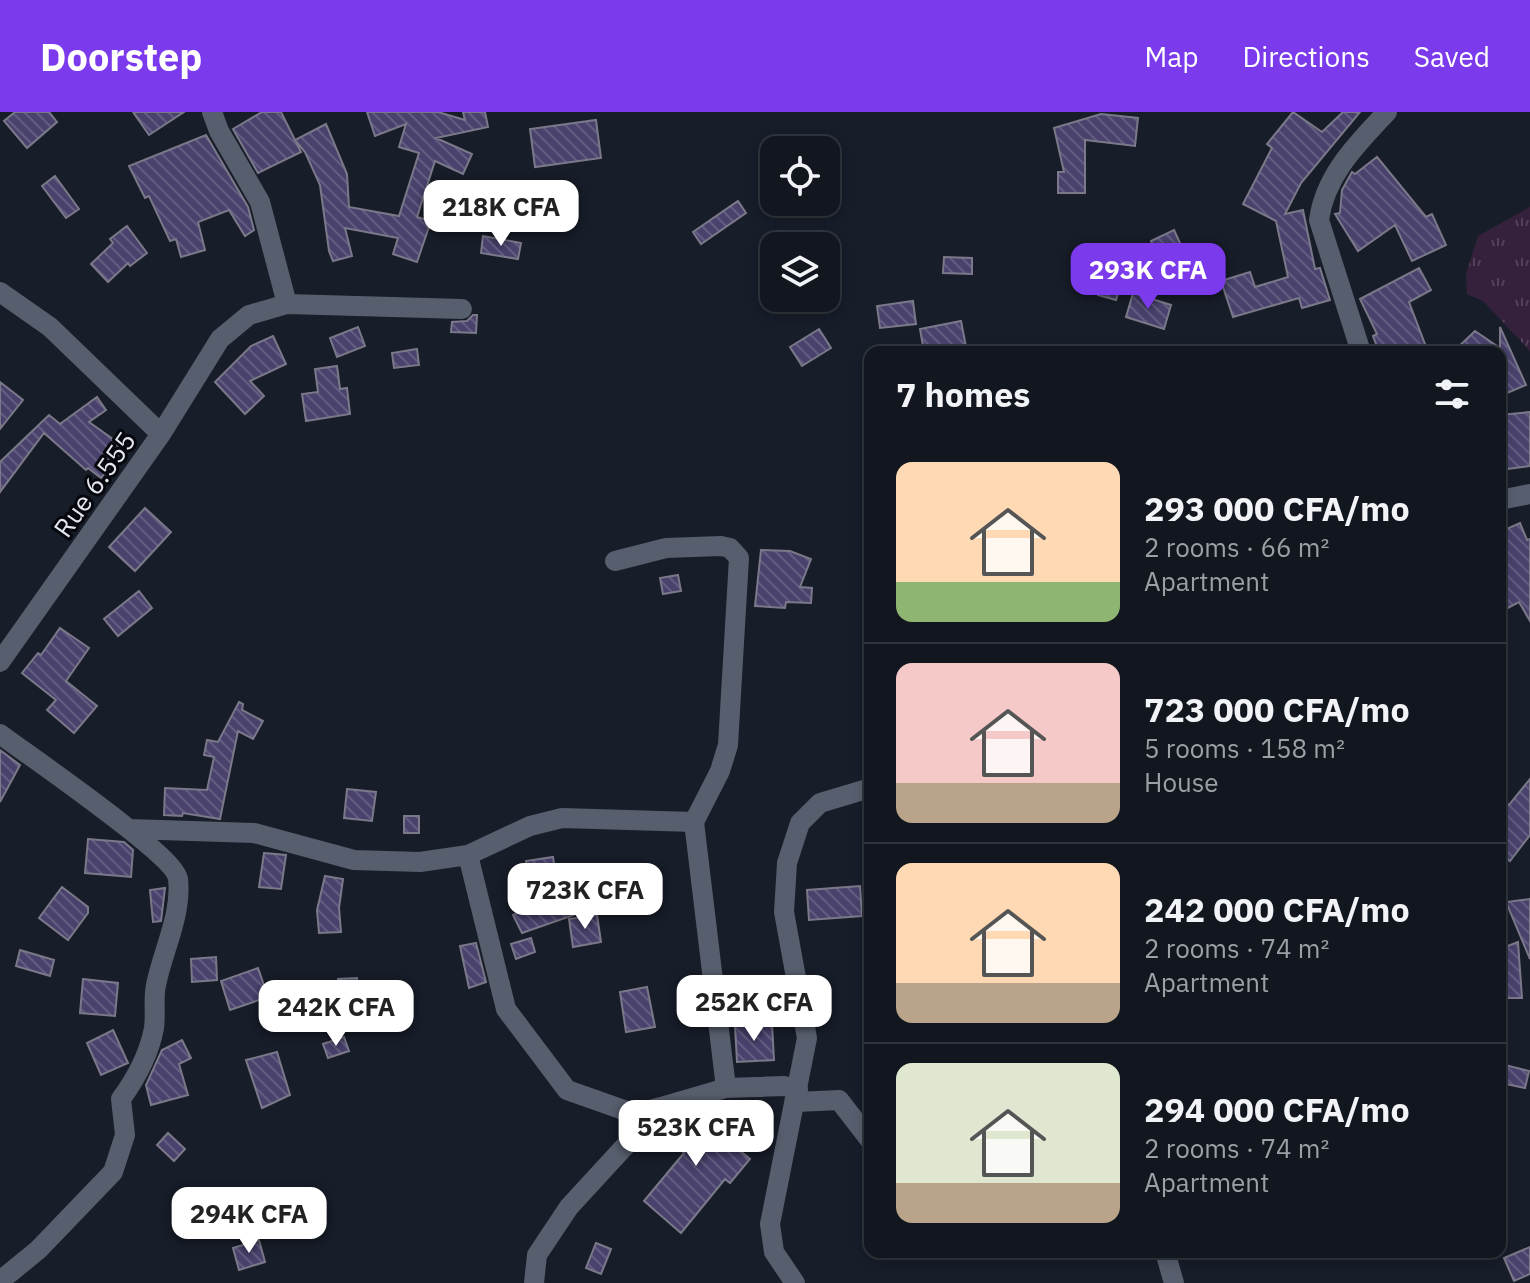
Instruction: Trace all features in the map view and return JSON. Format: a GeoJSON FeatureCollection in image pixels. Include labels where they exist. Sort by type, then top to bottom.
{"type":"FeatureCollection","features":[{"type":"Feature","properties":{"kind":"street"},"geometry":{"type":"LineString","coordinates":[[212,112],[219,131],[260,202],[287,304]]}},
{"type":"Feature","properties":{"kind":"street"},"geometry":{"type":"LineString","coordinates":[[1359,346],[1319,220],[1322,199],[1336,171],[1387,112]]}},
{"type":"Feature","properties":{"kind":"street","name":"Rue 6.555"},"geometry":{"type":"LineString","coordinates":[[0,292],[50,327],[161,434],[0,662]]}},
{"type":"Feature","properties":{"kind":"street"},"geometry":{"type":"LineString","coordinates":[[161,434],[220,339],[249,315],[287,304],[462,309]]}},
{"type":"Feature","properties":{"kind":"street"},"geometry":{"type":"LineString","coordinates":[[1506,499],[1530,494]]}},
{"type":"Feature","properties":{"kind":"street"},"geometry":{"type":"LineString","coordinates":[[615,561],[666,548],[721,546],[730,548],[739,558],[728,745],[720,771],[694,822],[726,1088]]}},
{"type":"Feature","properties":{"kind":"street"},"geometry":{"type":"LineString","coordinates":[[0,734],[129,829],[169,861],[178,876],[176,914],[155,988],[153,1029],[141,1070],[121,1099],[125,1135],[113,1172],[38,1250],[0,1281]]}},
{"type":"Feature","properties":{"kind":"street"},"geometry":{"type":"LineString","coordinates":[[795,1283],[774,1252],[770,1224],[807,1038],[784,912],[787,863],[800,823],[820,803],[864,790]]}},
{"type":"Feature","properties":{"kind":"street"},"geometry":{"type":"LineString","coordinates":[[129,829],[254,833],[354,860],[420,862],[468,855],[530,826],[562,818],[694,822]]}},
{"type":"Feature","properties":{"kind":"street"},"geometry":{"type":"LineString","coordinates":[[468,855],[506,1009],[567,1090],[635,1114],[726,1088],[784,1086],[797,1096],[839,1100],[864,1132]]}},
{"type":"Feature","properties":{"kind":"street"},"geometry":{"type":"LineString","coordinates":[[534,1283],[537,1255],[569,1207],[661,1107]]}},
{"type":"Feature","properties":{"kind":"street"},"geometry":{"type":"LineString","coordinates":[[1167,1258],[1174,1283]]}},
{"type":"Feature","properties":{"kind":"green space"},"geometry":{"type":"Polygon","coordinates":[[[1530,207],[1530,351],[1483,301],[1467,294],[1466,274],[1478,236],[1530,207]]]}},
{"type":"Feature","properties":{"kind":"building"},"geometry":{"type":"Polygon","coordinates":[[[15,112],[49,112],[57,122],[27,148],[4,121],[15,112]]]}},
{"type":"Feature","properties":{"kind":"building"},"geometry":{"type":"Polygon","coordinates":[[[133,112],[184,112],[149,135],[133,112]]]}},
{"type":"Feature","properties":{"kind":"building"},"geometry":{"type":"Polygon","coordinates":[[[262,112],[281,112],[301,152],[258,173],[233,129],[262,112]]]}},
{"type":"Feature","properties":{"kind":"building"},"geometry":{"type":"Polygon","coordinates":[[[367,112],[438,112],[465,120],[463,112],[485,112],[488,127],[436,138],[472,154],[463,174],[435,161],[417,217],[431,221],[417,262],[393,254],[398,238],[345,228],[352,256],[333,261],[329,251],[320,185],[305,152],[295,140],[326,124],[347,174],[349,207],[399,216],[419,153],[399,147],[406,124],[375,136],[367,112]]]}},
{"type":"Feature","properties":{"kind":"building"},"geometry":{"type":"Polygon","coordinates":[[[1293,112],[1322,132],[1343,112],[1360,112],[1301,183],[1285,214],[1303,210],[1315,269],[1320,268],[1330,300],[1302,308],[1299,298],[1233,317],[1221,281],[1250,272],[1255,287],[1288,277],[1276,221],[1243,204],[1272,148],[1267,144],[1293,112]]]}},
{"type":"Feature","properties":{"kind":"building"},"geometry":{"type":"Polygon","coordinates":[[[1101,114],[1138,118],[1135,146],[1085,140],[1085,193],[1058,193],[1058,172],[1064,172],[1054,128],[1101,114]]]}},
{"type":"Feature","properties":{"kind":"building"},"geometry":{"type":"Polygon","coordinates":[[[596,120],[601,158],[535,167],[530,129],[596,120]]]}},
{"type":"Feature","properties":{"kind":"building"},"geometry":{"type":"Polygon","coordinates":[[[206,135],[248,207],[254,230],[245,236],[229,210],[198,222],[205,250],[181,257],[176,239],[170,241],[149,196],[145,198],[129,166],[206,135]]]}},
{"type":"Feature","properties":{"kind":"building"},"geometry":{"type":"Polygon","coordinates":[[[1377,157],[1426,217],[1432,214],[1446,245],[1412,261],[1395,225],[1358,251],[1335,214],[1340,213],[1342,190],[1352,172],[1355,174],[1377,157]]]}},
{"type":"Feature","properties":{"kind":"building"},"geometry":{"type":"Polygon","coordinates":[[[55,176],[79,209],[66,218],[42,186],[55,176]]]}},
{"type":"Feature","properties":{"kind":"building"},"geometry":{"type":"Polygon","coordinates":[[[738,201],[746,213],[701,244],[693,232],[738,201]]]}},
{"type":"Feature","properties":{"kind":"building"},"geometry":{"type":"Polygon","coordinates":[[[127,226],[147,253],[130,266],[128,263],[108,282],[91,264],[113,243],[110,239],[127,226]]]}},
{"type":"Feature","properties":{"kind":"building"},"geometry":{"type":"Polygon","coordinates":[[[1174,230],[1191,267],[1168,278],[1151,241],[1174,230]]]}},
{"type":"Feature","properties":{"kind":"building"},"geometry":{"type":"Polygon","coordinates":[[[483,236],[521,243],[518,259],[481,253],[483,236]]]}},
{"type":"Feature","properties":{"kind":"building"},"geometry":{"type":"Polygon","coordinates":[[[944,257],[972,258],[972,274],[943,273],[944,257]]]}},
{"type":"Feature","properties":{"kind":"building"},"geometry":{"type":"Polygon","coordinates":[[[1419,268],[1431,290],[1409,302],[1426,346],[1377,346],[1373,336],[1377,334],[1360,299],[1419,268]]]}},
{"type":"Feature","properties":{"kind":"building"},"geometry":{"type":"Polygon","coordinates":[[[1103,275],[1122,281],[1116,300],[1098,295],[1103,275]]]}},
{"type":"Feature","properties":{"kind":"building"},"geometry":{"type":"Polygon","coordinates":[[[1133,293],[1171,305],[1164,329],[1126,317],[1133,293]]]}},
{"type":"Feature","properties":{"kind":"building"},"geometry":{"type":"Polygon","coordinates":[[[913,301],[916,324],[880,328],[877,306],[913,301]]]}},
{"type":"Feature","properties":{"kind":"building"},"geometry":{"type":"Polygon","coordinates":[[[477,315],[476,333],[451,332],[452,322],[467,321],[477,315]]]}},
{"type":"Feature","properties":{"kind":"building"},"geometry":{"type":"Polygon","coordinates":[[[961,321],[966,346],[923,346],[920,329],[961,321]]]}},
{"type":"Feature","properties":{"kind":"building"},"geometry":{"type":"Polygon","coordinates":[[[358,327],[365,346],[337,357],[330,338],[358,327]]]}},
{"type":"Feature","properties":{"kind":"building"},"geometry":{"type":"Polygon","coordinates":[[[1500,327],[1526,385],[1506,393],[1506,346],[1500,346],[1500,327]]]}},
{"type":"Feature","properties":{"kind":"building"},"geometry":{"type":"Polygon","coordinates":[[[819,329],[831,348],[802,366],[790,347],[819,329]]]}},
{"type":"Feature","properties":{"kind":"building"},"geometry":{"type":"Polygon","coordinates":[[[1475,331],[1497,346],[1459,346],[1475,331]]]}},
{"type":"Feature","properties":{"kind":"building"},"geometry":{"type":"Polygon","coordinates":[[[273,336],[286,364],[250,381],[264,396],[245,414],[215,382],[251,346],[273,336]]]}},
{"type":"Feature","properties":{"kind":"building"},"geometry":{"type":"Polygon","coordinates":[[[417,349],[419,365],[394,368],[392,353],[417,349]]]}},
{"type":"Feature","properties":{"kind":"building"},"geometry":{"type":"Polygon","coordinates":[[[337,366],[340,389],[347,388],[350,414],[306,421],[302,394],[318,392],[315,369],[337,366]]]}},
{"type":"Feature","properties":{"kind":"building"},"geometry":{"type":"Polygon","coordinates":[[[0,382],[23,400],[0,429],[0,382]]]}},
{"type":"Feature","properties":{"kind":"building"},"geometry":{"type":"Polygon","coordinates":[[[97,397],[106,410],[89,422],[124,447],[101,478],[88,468],[86,470],[44,433],[0,492],[0,462],[49,415],[60,424],[97,397]]]}},
{"type":"Feature","properties":{"kind":"building"},"geometry":{"type":"Polygon","coordinates":[[[1530,412],[1530,466],[1506,469],[1506,414],[1530,412]]]}},
{"type":"Feature","properties":{"kind":"building"},"geometry":{"type":"Polygon","coordinates":[[[145,508],[171,532],[135,571],[109,547],[145,508]]]}},
{"type":"Feature","properties":{"kind":"building"},"geometry":{"type":"Polygon","coordinates":[[[1520,523],[1527,540],[1530,539],[1530,621],[1519,602],[1506,609],[1506,529],[1520,523]]]}},
{"type":"Feature","properties":{"kind":"building"},"geometry":{"type":"Polygon","coordinates":[[[761,550],[790,551],[811,559],[800,587],[812,588],[811,603],[786,602],[785,608],[755,606],[761,550]]]}},
{"type":"Feature","properties":{"kind":"building"},"geometry":{"type":"Polygon","coordinates":[[[678,575],[681,591],[663,594],[660,578],[678,575]]]}},
{"type":"Feature","properties":{"kind":"building"},"geometry":{"type":"Polygon","coordinates":[[[139,591],[152,608],[118,636],[104,619],[139,591]]]}},
{"type":"Feature","properties":{"kind":"building"},"geometry":{"type":"Polygon","coordinates":[[[60,628],[89,648],[66,681],[97,706],[74,733],[47,710],[56,700],[22,673],[38,653],[41,655],[60,628]]]}},
{"type":"Feature","properties":{"kind":"building"},"geometry":{"type":"Polygon","coordinates":[[[239,702],[243,704],[242,710],[263,721],[253,739],[238,731],[220,819],[183,813],[182,816],[164,815],[165,788],[207,790],[214,757],[204,755],[207,740],[218,742],[239,702]]]}},
{"type":"Feature","properties":{"kind":"building"},"geometry":{"type":"Polygon","coordinates":[[[0,750],[20,765],[0,802],[0,750]]]}},
{"type":"Feature","properties":{"kind":"building"},"geometry":{"type":"Polygon","coordinates":[[[1530,779],[1530,835],[1510,861],[1506,858],[1506,803],[1509,805],[1530,779]]]}},
{"type":"Feature","properties":{"kind":"building"},"geometry":{"type":"Polygon","coordinates":[[[347,789],[376,792],[372,821],[344,818],[347,789]]]}},
{"type":"Feature","properties":{"kind":"building"},"geometry":{"type":"Polygon","coordinates":[[[404,816],[419,816],[419,833],[404,833],[404,816]]]}},
{"type":"Feature","properties":{"kind":"building"},"geometry":{"type":"Polygon","coordinates":[[[88,839],[124,842],[133,850],[131,877],[85,873],[88,839]]]}},
{"type":"Feature","properties":{"kind":"building"},"geometry":{"type":"Polygon","coordinates":[[[264,853],[286,855],[281,889],[259,887],[264,853]]]}},
{"type":"Feature","properties":{"kind":"building"},"geometry":{"type":"Polygon","coordinates":[[[553,857],[557,885],[563,882],[574,915],[522,933],[513,915],[532,906],[526,861],[553,857]]]}},
{"type":"Feature","properties":{"kind":"building"},"geometry":{"type":"Polygon","coordinates":[[[325,876],[343,879],[339,908],[341,932],[319,933],[317,910],[325,876]]]}},
{"type":"Feature","properties":{"kind":"building"},"geometry":{"type":"Polygon","coordinates":[[[860,886],[862,916],[809,920],[807,890],[860,886]]]}},
{"type":"Feature","properties":{"kind":"building"},"geometry":{"type":"Polygon","coordinates":[[[62,887],[88,907],[88,913],[68,940],[39,918],[62,887]]]}},
{"type":"Feature","properties":{"kind":"building"},"geometry":{"type":"Polygon","coordinates":[[[165,888],[161,921],[153,922],[150,890],[165,888]]]}},
{"type":"Feature","properties":{"kind":"building"},"geometry":{"type":"Polygon","coordinates":[[[1530,899],[1530,959],[1506,902],[1530,899]]]}},
{"type":"Feature","properties":{"kind":"building"},"geometry":{"type":"Polygon","coordinates":[[[597,915],[601,942],[573,947],[569,919],[597,915]]]}},
{"type":"Feature","properties":{"kind":"building"},"geometry":{"type":"Polygon","coordinates":[[[531,938],[535,952],[516,959],[511,944],[531,938]]]}},
{"type":"Feature","properties":{"kind":"building"},"geometry":{"type":"Polygon","coordinates":[[[1518,942],[1522,998],[1506,998],[1506,947],[1518,942]]]}},
{"type":"Feature","properties":{"kind":"building"},"geometry":{"type":"Polygon","coordinates":[[[476,943],[486,982],[469,988],[460,946],[476,943]]]}},
{"type":"Feature","properties":{"kind":"building"},"geometry":{"type":"Polygon","coordinates":[[[20,950],[54,960],[50,976],[16,966],[20,950]]]}},
{"type":"Feature","properties":{"kind":"building"},"geometry":{"type":"Polygon","coordinates":[[[216,957],[217,980],[192,982],[191,959],[216,957]]]}},
{"type":"Feature","properties":{"kind":"building"},"geometry":{"type":"Polygon","coordinates":[[[258,968],[268,997],[230,1010],[221,981],[258,968]]]}},
{"type":"Feature","properties":{"kind":"building"},"geometry":{"type":"Polygon","coordinates":[[[357,978],[359,1006],[340,1008],[338,979],[357,978]]]}},
{"type":"Feature","properties":{"kind":"building"},"geometry":{"type":"Polygon","coordinates":[[[83,979],[118,983],[115,1016],[80,1013],[83,979]]]}},
{"type":"Feature","properties":{"kind":"building"},"geometry":{"type":"Polygon","coordinates":[[[647,987],[655,1027],[626,1032],[620,992],[647,987]]]}},
{"type":"Feature","properties":{"kind":"building"},"geometry":{"type":"Polygon","coordinates":[[[772,1024],[774,1060],[737,1062],[735,1026],[772,1024]]]}},
{"type":"Feature","properties":{"kind":"building"},"geometry":{"type":"Polygon","coordinates":[[[113,1030],[128,1063],[101,1075],[87,1043],[113,1030]]]}},
{"type":"Feature","properties":{"kind":"building"},"geometry":{"type":"Polygon","coordinates":[[[344,1037],[349,1051],[328,1058],[323,1044],[344,1037]]]}},
{"type":"Feature","properties":{"kind":"building"},"geometry":{"type":"Polygon","coordinates":[[[182,1040],[191,1058],[179,1064],[188,1095],[151,1105],[146,1085],[162,1050],[182,1040]]]}},
{"type":"Feature","properties":{"kind":"building"},"geometry":{"type":"Polygon","coordinates":[[[277,1052],[290,1095],[262,1108],[246,1060],[277,1052]]]}},
{"type":"Feature","properties":{"kind":"building"},"geometry":{"type":"Polygon","coordinates":[[[1506,1065],[1529,1071],[1525,1088],[1506,1084],[1506,1065]]]}},
{"type":"Feature","properties":{"kind":"building"},"geometry":{"type":"Polygon","coordinates":[[[706,1107],[727,1125],[720,1134],[750,1159],[730,1183],[725,1179],[681,1233],[644,1201],[684,1153],[668,1138],[687,1113],[706,1107]]]}},
{"type":"Feature","properties":{"kind":"building"},"geometry":{"type":"Polygon","coordinates":[[[168,1133],[185,1149],[174,1161],[157,1145],[168,1133]]]}},
{"type":"Feature","properties":{"kind":"building"},"geometry":{"type":"Polygon","coordinates":[[[259,1240],[265,1262],[239,1270],[233,1248],[259,1240]]]}},
{"type":"Feature","properties":{"kind":"building"},"geometry":{"type":"Polygon","coordinates":[[[596,1243],[611,1249],[601,1274],[586,1268],[596,1243]]]}},
{"type":"Feature","properties":{"kind":"building"},"geometry":{"type":"Polygon","coordinates":[[[1530,1247],[1530,1274],[1514,1281],[1506,1257],[1530,1247]]]}}]}
